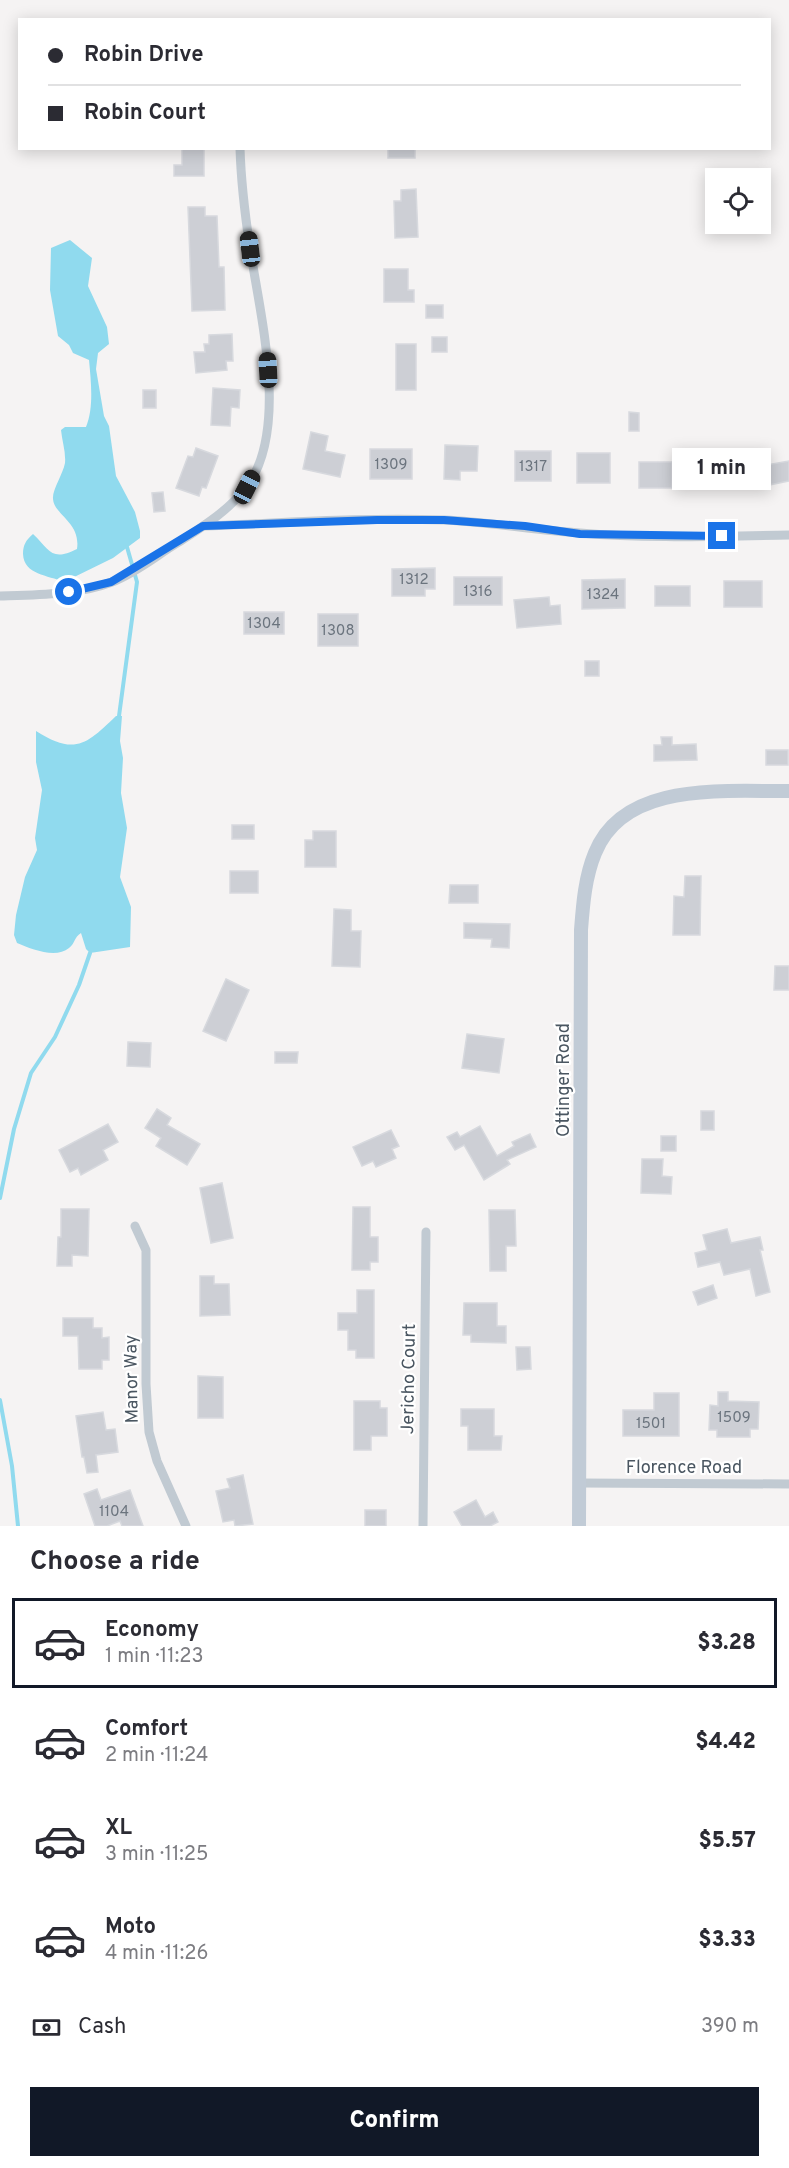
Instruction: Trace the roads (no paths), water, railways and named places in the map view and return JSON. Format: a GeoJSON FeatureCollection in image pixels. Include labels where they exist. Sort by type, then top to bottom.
{"type":"FeatureCollection","features":[{"type":"Feature","properties":{"kind":"street"},"geometry":{"type":"LineString","coordinates":[[0,596],[69,592],[111,582],[203,526],[232,504],[247,487],[263,450],[268,418],[266,347],[247,226],[240,150]]}},
{"type":"Feature","properties":{"kind":"street"},"geometry":{"type":"LineString","coordinates":[[203,526],[444,520],[525,526],[580,534],[789,535]]}},
{"type":"Feature","properties":{"kind":"street","name":"Ottinger Road"},"geometry":{"type":"LineString","coordinates":[[579,1526],[581,930],[589,871],[605,835],[619,819],[650,802],[680,794],[789,791]]}},
{"type":"Feature","properties":{"kind":"street","name":"Manor Way"},"geometry":{"type":"LineString","coordinates":[[135,1226],[146,1250],[146,1384],[149,1432],[157,1461],[186,1526]]}},
{"type":"Feature","properties":{"kind":"street","name":"Jericho Court"},"geometry":{"type":"LineString","coordinates":[[423,1526],[426,1232]]}},
{"type":"Feature","properties":{"kind":"street","name":"Florence Road"},"geometry":{"type":"LineString","coordinates":[[579,1483],[789,1484]]}},
{"type":"Feature","properties":{"kind":"water"},"geometry":{"type":"Polygon","coordinates":[[[70,240],[92,258],[88,286],[107,327],[109,344],[98,353],[96,369],[104,416],[109,426],[116,476],[135,512],[140,538],[113,558],[64,582],[32,570],[24,561],[23,554],[25,543],[33,534],[56,554],[68,553],[77,549],[75,532],[54,505],[53,499],[65,463],[61,430],[65,427],[86,427],[91,403],[89,360],[73,353],[69,345],[58,336],[50,290],[51,248],[70,240]]]}},
{"type":"Feature","properties":{"kind":"water"},"geometry":{"type":"Polygon","coordinates":[[[116,716],[122,716],[121,793],[127,828],[120,877],[131,907],[130,947],[90,953],[86,949],[81,933],[64,951],[51,953],[29,948],[17,943],[14,935],[25,877],[37,850],[35,838],[42,790],[36,762],[36,731],[49,739],[71,745],[88,740],[116,716]]]}},
{"type":"Feature","properties":{"kind":"waterway"},"geometry":{"type":"LineString","coordinates":[[119,716],[137,582],[127,547]]}},
{"type":"Feature","properties":{"kind":"waterway"},"geometry":{"type":"LineString","coordinates":[[0,1198],[14,1129],[31,1073],[55,1037],[79,985],[90,953]]}},
{"type":"Feature","properties":{"kind":"waterway"},"geometry":{"type":"LineString","coordinates":[[0,1400],[12,1466],[18,1526]]}}]}
